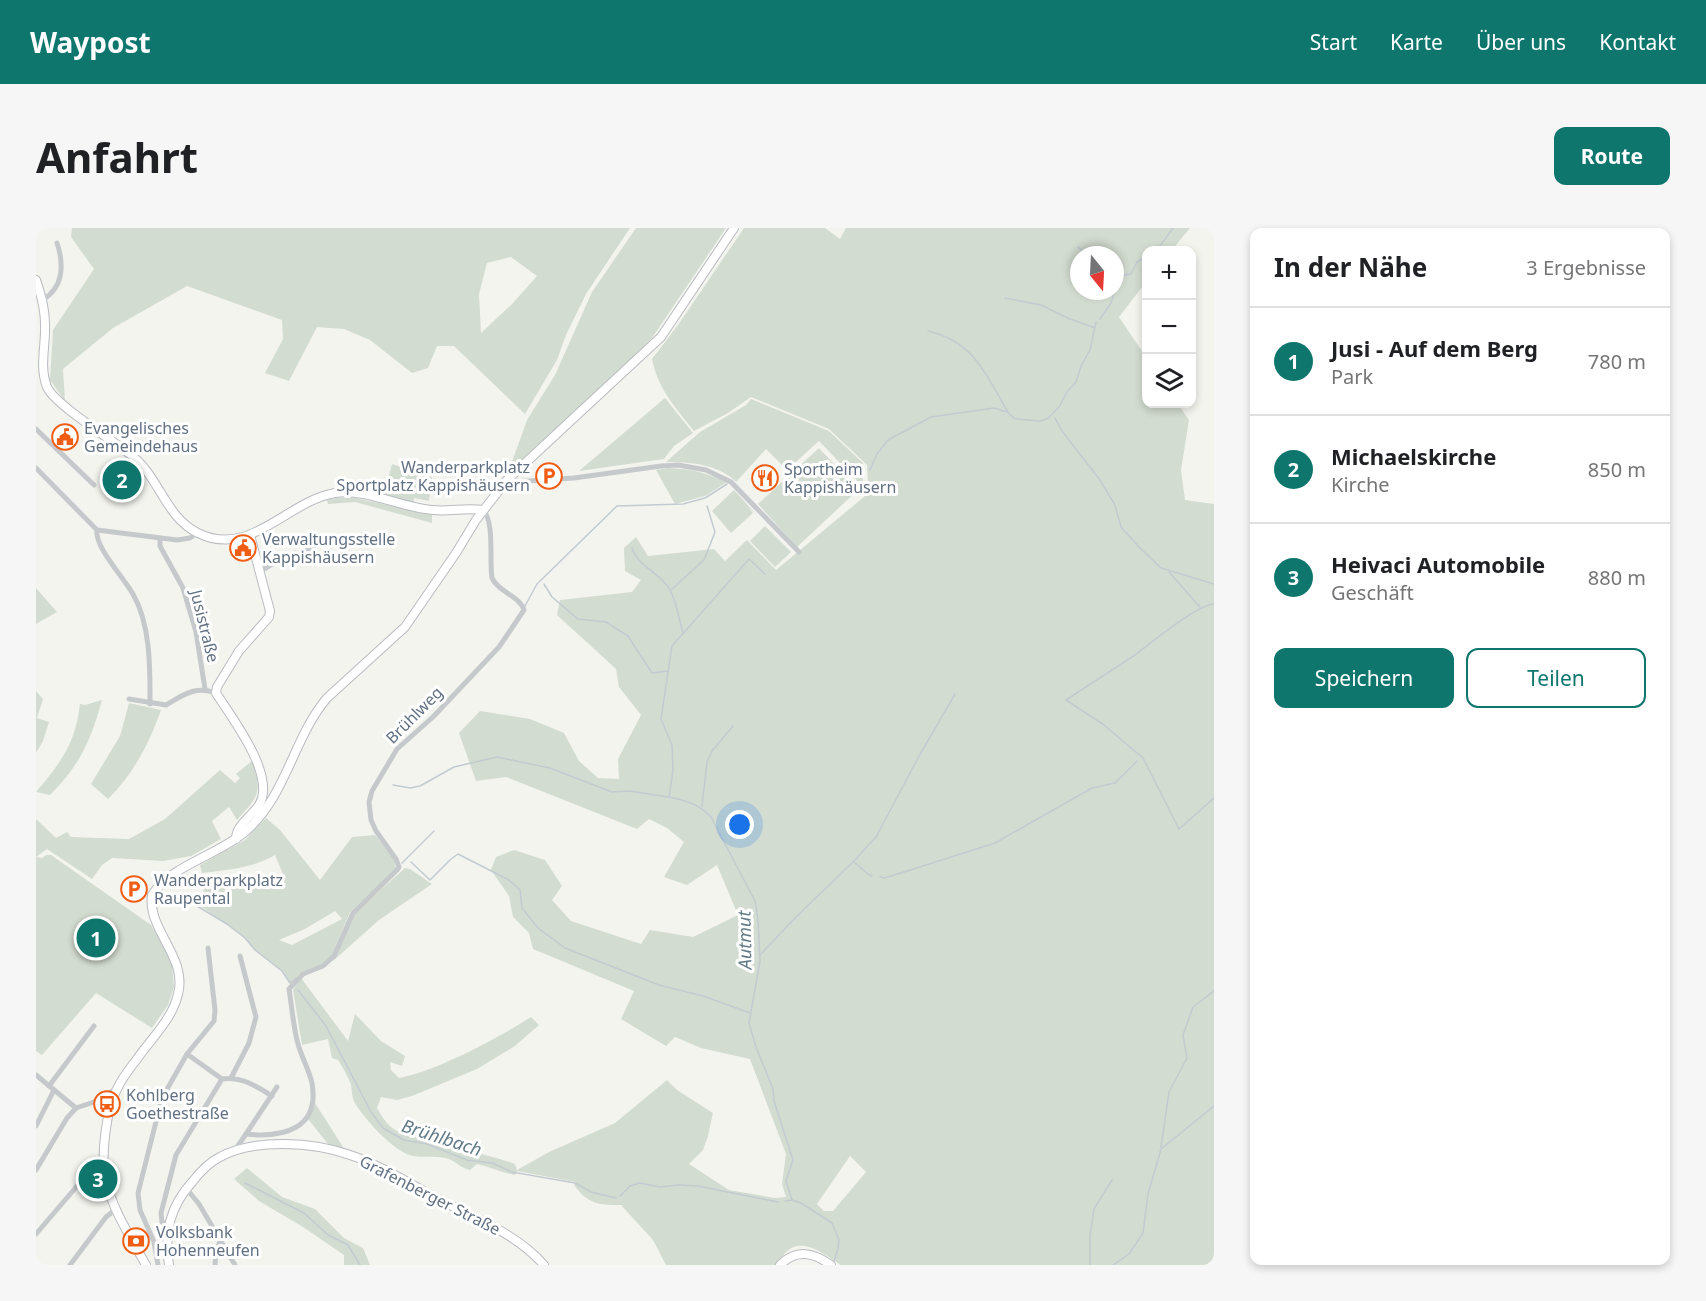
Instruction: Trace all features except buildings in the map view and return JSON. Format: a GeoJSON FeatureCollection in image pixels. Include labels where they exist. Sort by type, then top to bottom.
{"type":"FeatureCollection","features":[{"type":"Feature","properties":{"kind":"street"},"geometry":{"type":"LineString","coordinates":[[142,1263],[105,1178],[104,1160],[110,1106],[116,1089],[170,1013],[179,993],[177,965],[154,918],[151,908],[152,895],[160,884],[236,839],[254,823],[270,804],[307,725],[317,710],[327,698],[405,627],[456,554],[483,510],[507,480],[661,337],[734,228]]}},
{"type":"Feature","properties":{"kind":"street"},"geometry":{"type":"LineString","coordinates":[[42,300],[51,295],[58,286],[62,257],[57,243]]}},
{"type":"Feature","properties":{"kind":"street"},"geometry":{"type":"LineString","coordinates":[[36,282],[42,300],[45,326],[42,372],[48,390],[63,405],[138,460],[178,520],[197,533],[222,539],[240,538],[279,520],[298,506],[318,497],[336,493],[356,493],[433,510],[470,508],[483,510]]}},
{"type":"Feature","properties":{"kind":"street"},"geometry":{"type":"LineString","coordinates":[[36,429],[94,485]]}},
{"type":"Feature","properties":{"kind":"street"},"geometry":{"type":"LineString","coordinates":[[507,480],[513,482],[574,478],[678,465],[706,470],[731,482],[799,552]]}},
{"type":"Feature","properties":{"kind":"street"},"geometry":{"type":"LineString","coordinates":[[36,468],[97,530],[177,540],[190,538],[197,533]]}},
{"type":"Feature","properties":{"kind":"street","name":"Brühlweg"},"geometry":{"type":"LineString","coordinates":[[246,1134],[269,1135],[292,1130],[305,1121],[311,1108],[313,1097],[311,1083],[297,1040],[289,989],[303,974],[323,966],[334,956],[353,913],[399,867],[371,820],[369,802],[372,791],[397,748],[433,717],[499,647],[524,610],[521,603],[495,585],[492,578],[490,524],[483,510]]}},
{"type":"Feature","properties":{"kind":"street"},"geometry":{"type":"LineString","coordinates":[[97,530],[96,536],[100,548],[120,573],[134,597],[144,622],[150,660],[150,704]]}},
{"type":"Feature","properties":{"kind":"street"},"geometry":{"type":"LineString","coordinates":[[216,693],[239,651],[269,617],[270,611],[250,535]]}},
{"type":"Feature","properties":{"kind":"street","name":"Jusistraße"},"geometry":{"type":"LineString","coordinates":[[160,539],[160,546],[183,588],[195,628],[205,689]]}},
{"type":"Feature","properties":{"kind":"street"},"geometry":{"type":"LineString","coordinates":[[259,572],[286,556],[295,553],[297,556],[317,545]]}},
{"type":"Feature","properties":{"kind":"street"},"geometry":{"type":"LineString","coordinates":[[129,699],[166,705],[188,692],[205,689],[216,693],[239,728],[263,778],[264,788],[259,805],[238,830],[236,839]]}},
{"type":"Feature","properties":{"kind":"street"},"geometry":{"type":"LineString","coordinates":[[158,1265],[154,1242],[140,1210],[138,1193],[162,1098],[187,1054],[214,1021],[215,1010],[208,948]]}},
{"type":"Feature","properties":{"kind":"street"},"geometry":{"type":"LineString","coordinates":[[231,1077],[249,1043],[256,1017],[240,956]]}},
{"type":"Feature","properties":{"kind":"street"},"geometry":{"type":"LineString","coordinates":[[36,1126],[51,1088],[94,1026]]}},
{"type":"Feature","properties":{"kind":"street"},"geometry":{"type":"LineString","coordinates":[[187,1054],[222,1079]]}},
{"type":"Feature","properties":{"kind":"street"},"geometry":{"type":"LineString","coordinates":[[36,1076],[76,1108]]}},
{"type":"Feature","properties":{"kind":"street"},"geometry":{"type":"LineString","coordinates":[[167,1226],[162,1222],[161,1213],[176,1155],[222,1079],[231,1077],[251,1084],[272,1096]]}},
{"type":"Feature","properties":{"kind":"street"},"geometry":{"type":"LineString","coordinates":[[234,1151],[277,1087]]}},
{"type":"Feature","properties":{"kind":"street"},"geometry":{"type":"LineString","coordinates":[[36,1170],[67,1118],[76,1108],[94,1102],[116,1089]]}},
{"type":"Feature","properties":{"kind":"street","name":"Grafenberger Straße"},"geometry":{"type":"LineString","coordinates":[[169,1265],[167,1226],[178,1199],[208,1165],[234,1151],[285,1144],[314,1146],[350,1154],[518,1241],[544,1265]]}},
{"type":"Feature","properties":{"kind":"street"},"geometry":{"type":"LineString","coordinates":[[36,1234],[95,1165],[104,1160]]}},
{"type":"Feature","properties":{"kind":"street"},"geometry":{"type":"LineString","coordinates":[[186,1188],[199,1204],[235,1265]]}},
{"type":"Feature","properties":{"kind":"street"},"geometry":{"type":"LineString","coordinates":[[70,1265],[106,1216],[117,1209]]}},
{"type":"Feature","properties":{"kind":"street"},"geometry":{"type":"LineString","coordinates":[[215,1265],[216,1251],[221,1239]]}},
{"type":"Feature","properties":{"kind":"street"},"geometry":{"type":"LineString","coordinates":[[780,1265],[789,1258],[803,1253],[815,1255],[830,1264]]}},
{"type":"Feature","properties":{"kind":"shaded area"},"geometry":{"type":"Polygon","coordinates":[[[72,228],[630,228],[586,294],[566,335],[557,360],[525,414],[454,346],[437,346],[428,368],[412,373],[370,340],[344,329],[317,327],[289,381],[265,373],[283,339],[282,320],[187,286],[113,328],[63,369],[65,401],[50,380],[53,330],[94,269],[71,237],[72,228]],[[511,257],[487,263],[479,294],[481,333],[512,304],[537,276],[511,257]]]}},
{"type":"Feature","properties":{"kind":"shaded area"},"geometry":{"type":"Polygon","coordinates":[[[636,228],[726,228],[652,338],[607,383],[508,473],[527,420],[555,375],[592,292],[636,228]]]}},
{"type":"Feature","properties":{"kind":"shaded area"},"geometry":{"type":"Polygon","coordinates":[[[744,228],[825,228],[840,239],[846,228],[1190,228],[1175,246],[1142,246],[1142,287],[1119,317],[1142,351],[1142,408],[1181,408],[1189,420],[1181,470],[1185,500],[1214,504],[1214,1265],[841,1265],[813,1248],[799,1246],[785,1253],[776,1265],[666,1265],[653,1240],[621,1205],[606,1205],[589,1200],[574,1185],[576,1182],[517,1171],[515,1175],[477,1164],[470,1170],[449,1159],[406,1154],[389,1142],[365,1118],[355,1103],[347,1075],[338,1060],[332,1058],[328,1039],[302,1045],[293,990],[301,978],[348,1041],[355,1014],[381,1041],[405,1056],[402,1066],[390,1062],[391,1070],[399,1078],[449,1061],[485,1044],[531,1017],[539,1025],[515,1046],[477,1069],[412,1096],[397,1100],[381,1097],[377,1108],[383,1118],[401,1133],[503,1160],[515,1164],[517,1170],[549,1152],[615,1123],[667,1080],[677,1090],[713,1113],[703,1150],[689,1164],[729,1190],[775,1198],[786,1197],[782,1184],[786,1154],[750,1059],[701,1048],[675,1037],[666,1046],[621,1019],[634,991],[533,949],[529,933],[513,917],[509,896],[491,870],[496,857],[514,850],[545,860],[562,886],[552,900],[571,921],[641,944],[650,930],[693,937],[738,915],[717,865],[687,885],[664,877],[684,842],[667,828],[649,819],[637,829],[506,777],[476,781],[459,733],[480,711],[530,719],[564,733],[579,761],[598,778],[619,779],[618,759],[641,715],[619,687],[616,669],[557,615],[560,600],[632,592],[641,580],[625,571],[624,548],[636,537],[648,556],[714,549],[725,561],[747,540],[776,570],[865,496],[868,484],[867,465],[829,429],[751,397],[728,413],[694,431],[663,389],[652,359],[744,228]],[[850,1156],[817,1204],[824,1211],[833,1211],[866,1172],[850,1156]]]}},
{"type":"Feature","properties":{"kind":"shaded area"},"geometry":{"type":"Polygon","coordinates":[[[665,398],[693,433],[674,446],[664,459],[579,471],[665,398]]]}},
{"type":"Feature","properties":{"kind":"shaded area"},"geometry":{"type":"Polygon","coordinates":[[[751,399],[829,431],[863,463],[863,487],[819,441],[787,470],[766,449],[736,482],[721,471],[712,468],[666,462],[700,432],[746,405],[751,399]]]}},
{"type":"Feature","properties":{"kind":"shaded area"},"geometry":{"type":"Polygon","coordinates":[[[819,448],[858,490],[797,547],[758,504],[819,448]]]}},
{"type":"Feature","properties":{"kind":"shaded area"},"geometry":{"type":"Polygon","coordinates":[[[392,464],[432,477],[429,501],[414,498],[413,503],[384,495],[392,464]]]}},
{"type":"Feature","properties":{"kind":"shaded area"},"geometry":{"type":"Polygon","coordinates":[[[669,468],[699,472],[727,482],[705,496],[675,504],[656,470],[669,468]]]}},
{"type":"Feature","properties":{"kind":"shaded area"},"geometry":{"type":"Polygon","coordinates":[[[734,490],[757,515],[747,506],[753,513],[731,533],[712,511],[734,490]]]}},
{"type":"Feature","properties":{"kind":"shaded area"},"geometry":{"type":"Polygon","coordinates":[[[355,498],[432,515],[432,523],[355,502],[328,504],[327,500],[355,498]]]}},
{"type":"Feature","properties":{"kind":"shaded area"},"geometry":{"type":"Polygon","coordinates":[[[765,526],[791,552],[775,567],[750,541],[765,526]]]}},
{"type":"Feature","properties":{"kind":"shaded area"},"geometry":{"type":"Polygon","coordinates":[[[36,588],[57,612],[36,624],[36,588]]]}},
{"type":"Feature","properties":{"kind":"shaded area"},"geometry":{"type":"Polygon","coordinates":[[[36,691],[43,699],[37,718],[49,722],[43,741],[36,753],[36,691]]]}},
{"type":"Feature","properties":{"kind":"shaded area"},"geometry":{"type":"Polygon","coordinates":[[[102,700],[89,740],[77,762],[50,795],[36,792],[53,771],[71,741],[80,704],[85,705],[102,700]]]}},
{"type":"Feature","properties":{"kind":"shaded area"},"geometry":{"type":"Polygon","coordinates":[[[129,703],[161,710],[140,757],[126,779],[108,799],[91,784],[120,736],[129,703]]]}},
{"type":"Feature","properties":{"kind":"shaded area"},"geometry":{"type":"Polygon","coordinates":[[[252,761],[258,787],[254,799],[237,820],[229,807],[212,821],[221,839],[191,856],[163,861],[112,858],[102,865],[92,879],[47,849],[36,857],[36,819],[56,838],[67,832],[71,837],[129,839],[165,819],[220,770],[235,783],[240,778],[236,774],[252,761]]]}},
{"type":"Feature","properties":{"kind":"shaded area"},"geometry":{"type":"Polygon","coordinates":[[[266,818],[280,830],[320,880],[352,837],[375,835],[394,859],[396,869],[350,912],[332,955],[322,964],[302,972],[290,983],[282,971],[255,950],[245,938],[202,907],[204,887],[249,885],[283,874],[275,855],[249,866],[202,873],[200,865],[245,840],[266,818]],[[335,911],[305,929],[279,940],[292,945],[342,919],[335,911]]]}},
{"type":"Feature","properties":{"kind":"shaded area"},"geometry":{"type":"Polygon","coordinates":[[[51,855],[151,925],[164,946],[172,965],[174,987],[168,1005],[152,1028],[96,993],[42,1055],[36,1051],[36,857],[42,858],[51,855]]]}},
{"type":"Feature","properties":{"kind":"shaded area"},"geometry":{"type":"Polygon","coordinates":[[[405,868],[432,884],[379,920],[333,961],[356,912],[405,868]]]}},
{"type":"Feature","properties":{"kind":"shaded area"},"geometry":{"type":"Polygon","coordinates":[[[315,1103],[343,1147],[328,1144],[308,1119],[315,1103]]]}},
{"type":"Feature","properties":{"kind":"shaded area"},"geometry":{"type":"Polygon","coordinates":[[[247,1168],[282,1197],[315,1209],[344,1238],[363,1248],[370,1265],[344,1265],[344,1255],[259,1201],[234,1179],[247,1168]]]}},
{"type":"Feature","properties":{"kind":"waterway"},"geometry":{"type":"LineString","coordinates":[[1160,246],[1173,228]]}},
{"type":"Feature","properties":{"kind":"waterway"},"geometry":{"type":"LineString","coordinates":[[1124,275],[1131,274],[1137,262],[1142,259]]}},
{"type":"Feature","properties":{"kind":"waterway"},"geometry":{"type":"LineString","coordinates":[[1005,298],[1041,305],[1095,328]]}},
{"type":"Feature","properties":{"kind":"waterway"},"geometry":{"type":"LineString","coordinates":[[1100,319],[1112,300]]}},
{"type":"Feature","properties":{"kind":"waterway"},"geometry":{"type":"LineString","coordinates":[[870,470],[877,454],[888,440],[931,417],[994,408],[1007,412],[1015,419],[1040,421],[1047,419],[1059,407],[1067,392],[1076,382],[1081,366],[1090,350],[1096,322]]}},
{"type":"Feature","properties":{"kind":"waterway"},"geometry":{"type":"LineString","coordinates":[[928,331],[944,336],[968,352],[985,373],[1008,412]]}},
{"type":"Feature","properties":{"kind":"waterway"},"geometry":{"type":"LineString","coordinates":[[1055,418],[1062,431],[1100,480],[1115,505],[1121,527],[1139,547],[1161,568],[1214,584]]}},
{"type":"Feature","properties":{"kind":"waterway"},"geometry":{"type":"LineString","coordinates":[[525,606],[537,584],[617,506],[683,504],[705,498],[727,484]]}},
{"type":"Feature","properties":{"kind":"waterway"},"geometry":{"type":"LineString","coordinates":[[672,589],[704,560],[715,532],[707,506]]}},
{"type":"Feature","properties":{"kind":"waterway"},"geometry":{"type":"LineString","coordinates":[[632,548],[639,560],[670,590],[683,633]]}},
{"type":"Feature","properties":{"kind":"waterway","name":"Autmut"},"geometry":{"type":"LineString","coordinates":[[765,574],[749,559],[672,646],[661,719],[672,745],[673,770],[669,797],[697,806],[711,817],[755,901],[760,961],[749,1023],[773,1089],[774,1101],[793,1160],[786,1181],[792,1200],[801,1203],[832,1223],[839,1240],[833,1264]]}},
{"type":"Feature","properties":{"kind":"waterway"},"geometry":{"type":"LineString","coordinates":[[1169,572],[1200,607]]}},
{"type":"Feature","properties":{"kind":"waterway"},"geometry":{"type":"LineString","coordinates":[[544,584],[552,597],[578,619],[606,622],[628,636],[652,673],[668,671]]}},
{"type":"Feature","properties":{"kind":"waterway"},"geometry":{"type":"LineString","coordinates":[[1136,654],[1186,617],[1214,604]]}},
{"type":"Feature","properties":{"kind":"waterway"},"geometry":{"type":"LineString","coordinates":[[1135,655],[1066,700],[1104,725],[1143,758],[1179,829],[1214,798]]}},
{"type":"Feature","properties":{"kind":"waterway"},"geometry":{"type":"LineString","coordinates":[[760,955],[876,837],[955,694]]}},
{"type":"Feature","properties":{"kind":"waterway"},"geometry":{"type":"LineString","coordinates":[[702,806],[707,762],[712,751],[733,726]]}},
{"type":"Feature","properties":{"kind":"waterway"},"geometry":{"type":"LineString","coordinates":[[393,785],[410,788],[420,786],[454,767],[497,757],[550,768],[612,792],[630,791],[668,797]]}},
{"type":"Feature","properties":{"kind":"waterway"},"geometry":{"type":"LineString","coordinates":[[880,877],[885,878],[995,843],[1092,788],[1115,783],[1137,761]]}},
{"type":"Feature","properties":{"kind":"waterway"},"geometry":{"type":"LineString","coordinates":[[402,863],[434,831]]}},
{"type":"Feature","properties":{"kind":"waterway"},"geometry":{"type":"LineString","coordinates":[[411,862],[430,880],[458,854],[509,880],[520,890],[522,908],[538,928],[565,948],[659,985],[703,996],[750,1013]]}},
{"type":"Feature","properties":{"kind":"waterway"},"geometry":{"type":"LineString","coordinates":[[854,862],[872,876]]}},
{"type":"Feature","properties":{"kind":"waterway"},"geometry":{"type":"LineString","coordinates":[[197,906],[245,938],[255,950],[282,971],[290,983],[296,978]]}},
{"type":"Feature","properties":{"kind":"waterway","name":"Brühlbach"},"geometry":{"type":"LineString","coordinates":[[298,990],[326,1026],[371,1112],[383,1128],[404,1140],[427,1144],[467,1160],[492,1163],[512,1172],[575,1183],[591,1192],[616,1198]]}},
{"type":"Feature","properties":{"kind":"waterway"},"geometry":{"type":"LineString","coordinates":[[1161,1147],[1169,1092],[1187,1058],[1183,1035],[1193,1007],[1214,991]]}},
{"type":"Feature","properties":{"kind":"waterway"},"geometry":{"type":"LineString","coordinates":[[1113,1265],[1129,1254],[1143,1233],[1148,1194],[1161,1149],[1214,1106]]}},
{"type":"Feature","properties":{"kind":"waterway"},"geometry":{"type":"LineString","coordinates":[[1090,1265],[1090,1235],[1094,1209],[1112,1180]]}},
{"type":"Feature","properties":{"kind":"waterway"},"geometry":{"type":"LineString","coordinates":[[245,1183],[304,1213],[328,1235],[348,1245],[360,1265]]}},
{"type":"Feature","properties":{"kind":"waterway"},"geometry":{"type":"LineString","coordinates":[[620,1196],[630,1186],[640,1183],[660,1187],[698,1186],[778,1202]]}},
{"type":"Feature","properties":{"kind":"waterway","name":"Autmut"},"geometry":{"type":"LineString","coordinates":[[785,1201],[792,1200]]}},
{"type":"Feature","properties":{"kind":"place","name":"Evangelisches Gemeindehaus"},"geometry":{"type":"Point","coordinates":[65,437]}},
{"type":"Feature","properties":{"kind":"place","name":"Wanderparkplatz Sportplatz Kappishäusern"},"geometry":{"type":"Point","coordinates":[549,476]}},
{"type":"Feature","properties":{"kind":"place","name":"Sportheim Kappishäusern"},"geometry":{"type":"Point","coordinates":[765,478]}},
{"type":"Feature","properties":{"kind":"place","name":"Michaelskirche"},"geometry":{"type":"Point","coordinates":[122,480]}},
{"type":"Feature","properties":{"kind":"place","name":"Verwaltungsstelle Kappishäusern"},"geometry":{"type":"Point","coordinates":[243,548]}},
{"type":"Feature","properties":{"kind":"place","name":"Wanderparkplatz Raupental"},"geometry":{"type":"Point","coordinates":[134,889]}},
{"type":"Feature","properties":{"kind":"place","name":"Jusi - Auf dem Berg"},"geometry":{"type":"Point","coordinates":[96,938]}},
{"type":"Feature","properties":{"kind":"place","name":"Kohlberg Goethestraße"},"geometry":{"type":"Point","coordinates":[107,1104]}},
{"type":"Feature","properties":{"kind":"place","name":"Heivaci Automobile"},"geometry":{"type":"Point","coordinates":[98,1179]}},
{"type":"Feature","properties":{"kind":"place","name":"Volksbank Hohenneufen"},"geometry":{"type":"Point","coordinates":[136,1241]}}]}
